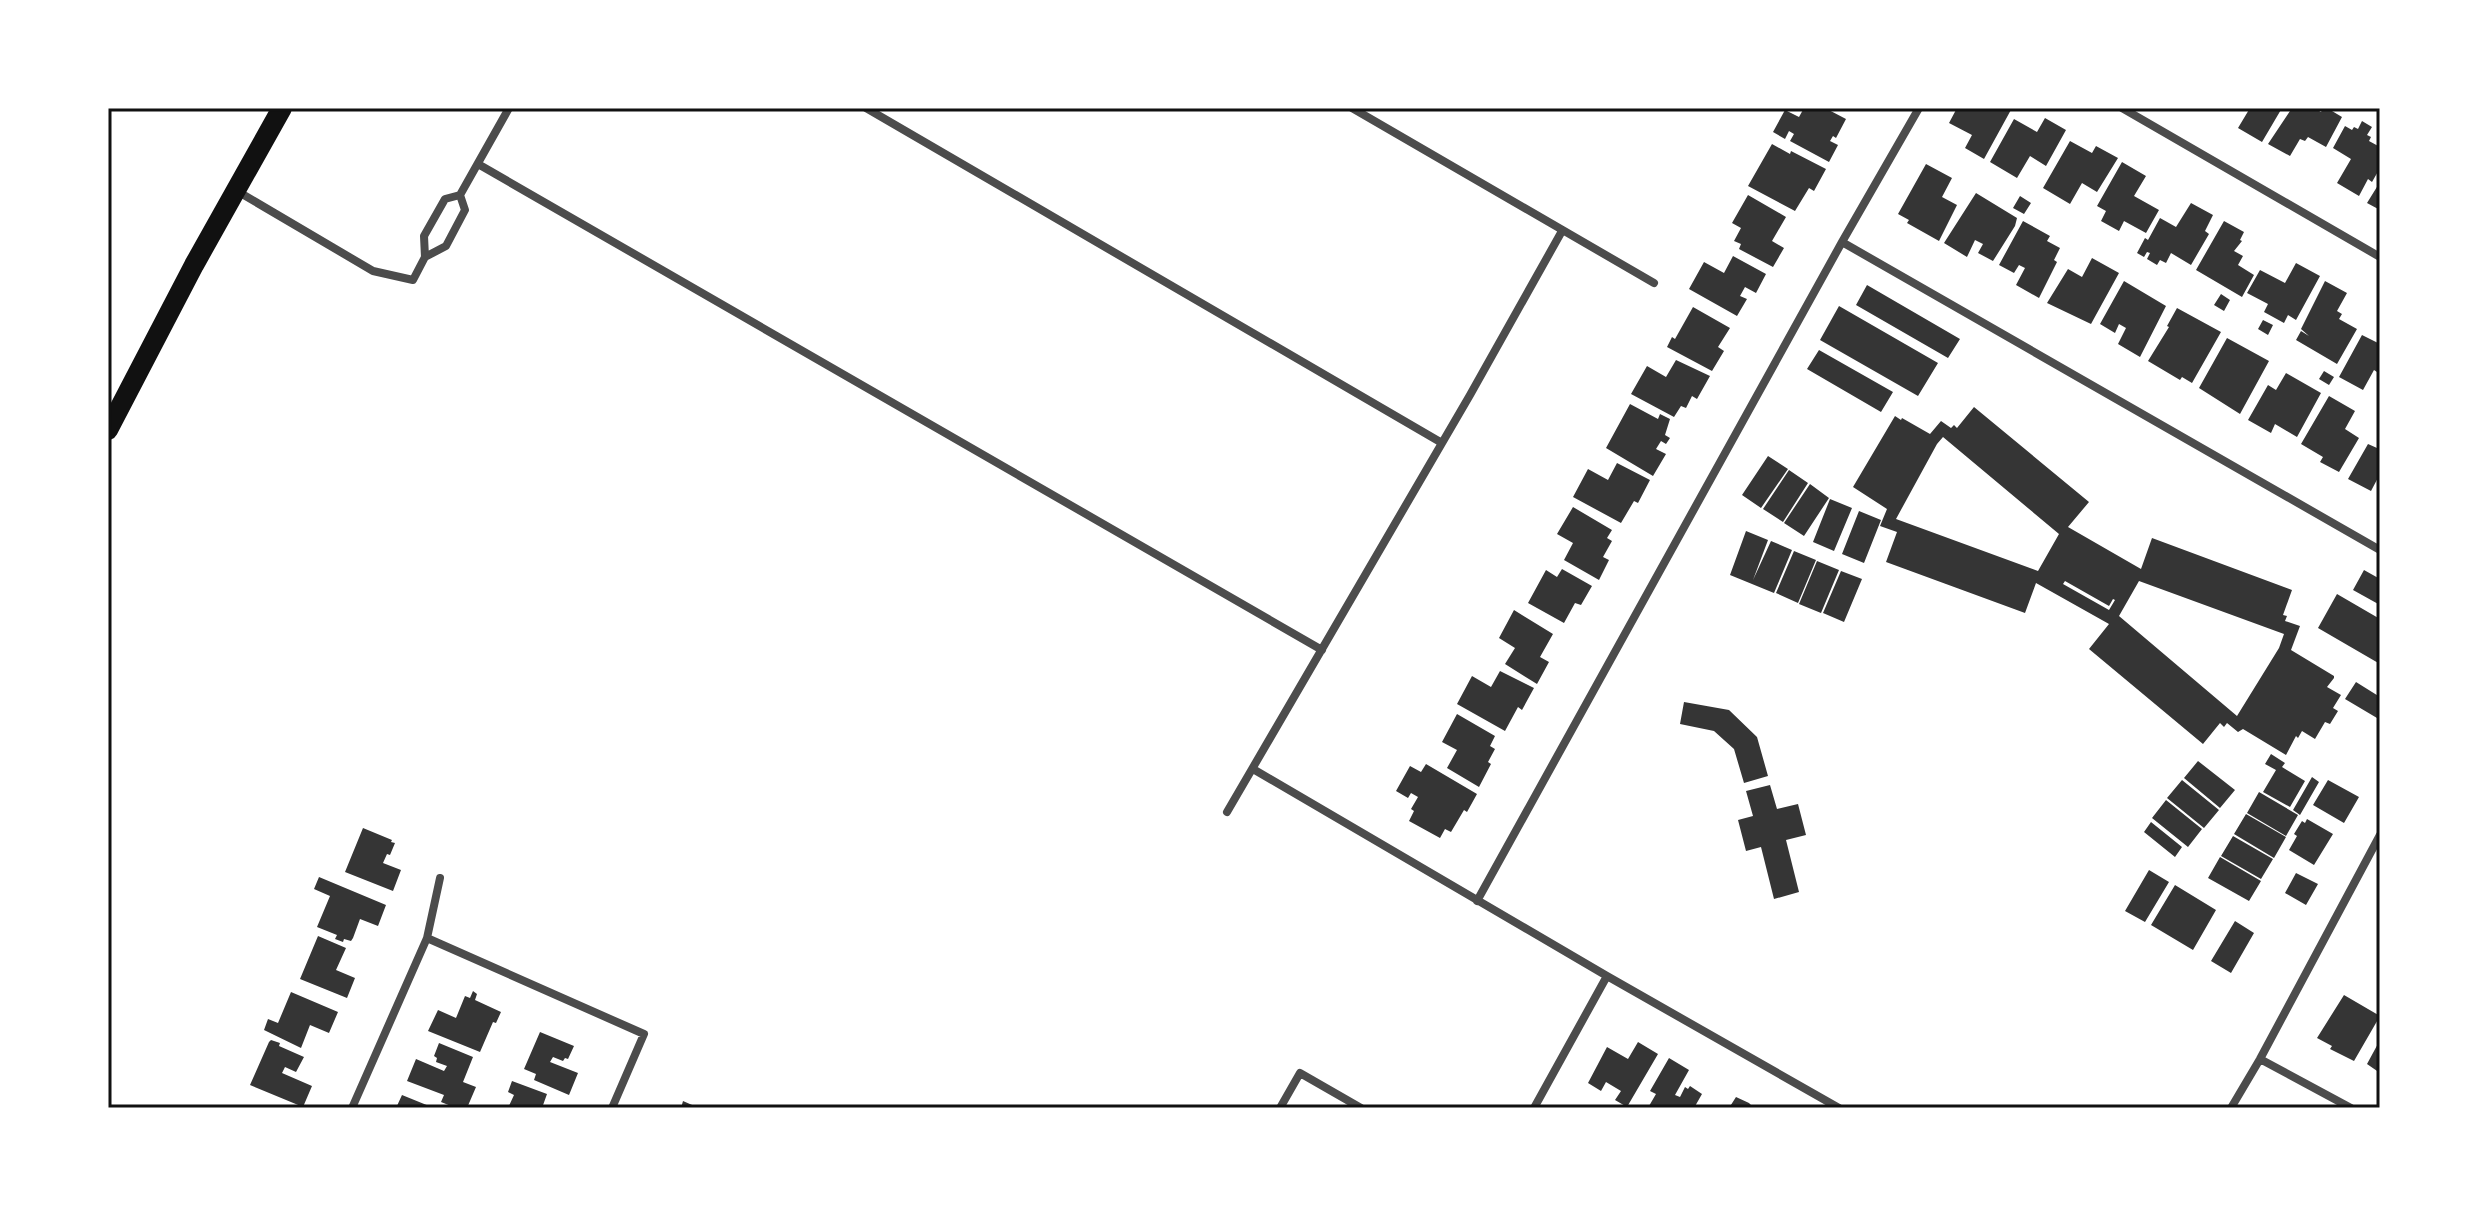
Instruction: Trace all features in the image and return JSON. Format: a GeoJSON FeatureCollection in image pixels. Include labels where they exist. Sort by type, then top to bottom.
{"type":"FeatureCollection","features":[{"type":"Feature","properties":{"kind":"main road"},"geometry":{"type":"LineString","coordinates":[[108,430],[194,265],[282,108]]}},
{"type":"Feature","properties":{"kind":"street"},"geometry":{"type":"LineString","coordinates":[[236,190],[373,271],[413,280],[425,257],[424,236],[445,199],[460,195],[509,108]]}},
{"type":"Feature","properties":{"kind":"street"},"geometry":{"type":"LineString","coordinates":[[866,108],[1442,443]]}},
{"type":"Feature","properties":{"kind":"street"},"geometry":{"type":"LineString","coordinates":[[1352,108],[1654,283]]}},
{"type":"Feature","properties":{"kind":"street"},"geometry":{"type":"LineString","coordinates":[[1477,901],[1919,108]]}},
{"type":"Feature","properties":{"kind":"street"},"geometry":{"type":"LineString","coordinates":[[2122,108],[2380,257]]}},
{"type":"Feature","properties":{"kind":"street"},"geometry":{"type":"LineString","coordinates":[[478,164],[1322,650]]}},
{"type":"Feature","properties":{"kind":"street"},"geometry":{"type":"LineString","coordinates":[[425,257],[446,246],[465,210],[460,195]]}},
{"type":"Feature","properties":{"kind":"street"},"geometry":{"type":"LineString","coordinates":[[1227,812],[1562,231]]}},
{"type":"Feature","properties":{"kind":"street"},"geometry":{"type":"LineString","coordinates":[[1842,242],[2380,550]]}},
{"type":"Feature","properties":{"kind":"street"},"geometry":{"type":"LineString","coordinates":[[1253,769],[1839,1108]]}},
{"type":"Feature","properties":{"kind":"street"},"geometry":{"type":"LineString","coordinates":[[2231,1108],[2380,835]]}},
{"type":"Feature","properties":{"kind":"street"},"geometry":{"type":"LineString","coordinates":[[352,1108],[427,938],[440,878]]}},
{"type":"Feature","properties":{"kind":"street"},"geometry":{"type":"LineString","coordinates":[[427,938],[644,1034],[612,1108]]}},
{"type":"Feature","properties":{"kind":"street"},"geometry":{"type":"LineString","coordinates":[[1534,1108],[1607,976]]}},
{"type":"Feature","properties":{"kind":"street"},"geometry":{"type":"LineString","coordinates":[[2260,1059],[2351,1108]]}},
{"type":"Feature","properties":{"kind":"street"},"geometry":{"type":"LineString","coordinates":[[1280,1108],[1300,1073],[1361,1108]]}},
{"type":"Feature","properties":{"kind":"building"},"geometry":{"type":"Polygon","coordinates":[[[1804,108],[1825,108],[1846,119],[1836,138],[1833,136],[1830,141],[1838,145],[1829,162],[1790,141],[1794,134],[1789,131],[1785,139],[1773,132],[1785,110],[1799,117],[1804,108]]]}},
{"type":"Feature","properties":{"kind":"building"},"geometry":{"type":"Polygon","coordinates":[[[1957,108],[2012,108],[1984,159],[1965,148],[1972,135],[1949,123],[1957,108]]]}},
{"type":"Feature","properties":{"kind":"building"},"geometry":{"type":"Polygon","coordinates":[[[2250,108],[2282,108],[2262,142],[2238,128],[2250,108]]]}},
{"type":"Feature","properties":{"kind":"building"},"geometry":{"type":"Polygon","coordinates":[[[2292,108],[2314,108],[2321,112],[2327,108],[2342,117],[2326,147],[2308,137],[2305,141],[2300,139],[2290,156],[2268,144],[2292,108]]]}},
{"type":"Feature","properties":{"kind":"building"},"geometry":{"type":"Polygon","coordinates":[[[2045,118],[2066,130],[2046,166],[2030,156],[2017,178],[1990,162],[2014,119],[2037,132],[2045,118]]]}},
{"type":"Feature","properties":{"kind":"building"},"geometry":{"type":"Polygon","coordinates":[[[2362,121],[2372,127],[2367,135],[2371,137],[2369,141],[2380,147],[2380,168],[2372,182],[2368,179],[2359,196],[2337,183],[2351,159],[2333,148],[2345,126],[2358,129],[2362,121]]]}},
{"type":"Feature","properties":{"kind":"building"},"geometry":{"type":"Polygon","coordinates":[[[2070,141],[2092,153],[2096,146],[2118,158],[2097,192],[2082,183],[2070,204],[2043,188],[2070,141]]]}},
{"type":"Feature","properties":{"kind":"building"},"geometry":{"type":"Polygon","coordinates":[[[1772,144],[1826,169],[1814,191],[1809,188],[1795,211],[1748,186],[1772,144]]]}},
{"type":"Feature","properties":{"kind":"building"},"geometry":{"type":"Polygon","coordinates":[[[2122,162],[2146,176],[2134,196],[2159,210],[2146,233],[2124,221],[2119,231],[2101,221],[2106,211],[2097,206],[2122,162]]]}},
{"type":"Feature","properties":{"kind":"building"},"geometry":{"type":"Polygon","coordinates":[[[1926,164],[1952,178],[1942,197],[1957,205],[1939,241],[1907,223],[1909,220],[1898,214],[1926,164]]]}},
{"type":"Feature","properties":{"kind":"building"},"geometry":{"type":"Polygon","coordinates":[[[2380,182],[2380,210],[2367,203],[2380,182]]]}},
{"type":"Feature","properties":{"kind":"building"},"geometry":{"type":"Polygon","coordinates":[[[1976,193],[2017,218],[1993,261],[1978,253],[1983,244],[1975,240],[1967,257],[1944,243],[1976,193]]]}},
{"type":"Feature","properties":{"kind":"building"},"geometry":{"type":"Polygon","coordinates":[[[1748,195],[1786,217],[1772,241],[1784,248],[1773,267],[1739,249],[1741,244],[1734,241],[1741,228],[1732,223],[1748,195]]]}},
{"type":"Feature","properties":{"kind":"building"},"geometry":{"type":"Polygon","coordinates":[[[2020,196],[2031,203],[2024,214],[2013,208],[2020,196]]]}},
{"type":"Feature","properties":{"kind":"building"},"geometry":{"type":"Polygon","coordinates":[[[2191,203],[2213,215],[2205,231],[2209,234],[2191,265],[2171,253],[2166,263],[2160,260],[2157,265],[2147,259],[2150,253],[2147,252],[2144,257],[2137,253],[2160,218],[2176,227],[2191,203]]]}},
{"type":"Feature","properties":{"kind":"building"},"geometry":{"type":"Polygon","coordinates":[[[2023,221],[2050,236],[2047,241],[2060,248],[2054,260],[2057,262],[2039,298],[2016,285],[2025,268],[2019,265],[2014,273],[1999,265],[2023,221]]]}},
{"type":"Feature","properties":{"kind":"building"},"geometry":{"type":"Polygon","coordinates":[[[2224,221],[2244,232],[2242,241],[2234,251],[2243,256],[2238,265],[2254,275],[2242,297],[2196,270],[2224,221]]]}},
{"type":"Feature","properties":{"kind":"building"},"geometry":{"type":"Polygon","coordinates":[[[1733,256],[1766,274],[1756,293],[1745,287],[1740,296],[1747,299],[1737,316],[1689,289],[1704,262],[1724,273],[1733,256]]]}},
{"type":"Feature","properties":{"kind":"building"},"geometry":{"type":"Polygon","coordinates":[[[2092,258],[2119,273],[2091,324],[2047,303],[2068,269],[2082,277],[2092,258]]]}},
{"type":"Feature","properties":{"kind":"building"},"geometry":{"type":"Polygon","coordinates":[[[2296,263],[2320,276],[2296,320],[2288,315],[2284,323],[2264,312],[2268,304],[2247,293],[2260,270],[2285,283],[2296,263]]]}},
{"type":"Feature","properties":{"kind":"building"},"geometry":{"type":"Polygon","coordinates":[[[2124,281],[2166,306],[2140,357],[2118,344],[2126,328],[2119,324],[2115,333],[2100,324],[2124,281]]]}},
{"type":"Feature","properties":{"kind":"building"},"geometry":{"type":"Polygon","coordinates":[[[2325,281],[2347,293],[2337,311],[2342,314],[2339,319],[2357,329],[2337,364],[2296,340],[2301,331],[2309,336],[2301,329],[2325,281]]]}},
{"type":"Feature","properties":{"kind":"building"},"geometry":{"type":"Polygon","coordinates":[[[1867,285],[1960,339],[1948,358],[1856,305],[1867,285]]]}},
{"type":"Feature","properties":{"kind":"building"},"geometry":{"type":"Polygon","coordinates":[[[2221,294],[2230,300],[2224,311],[2214,305],[2221,294]]]}},
{"type":"Feature","properties":{"kind":"building"},"geometry":{"type":"Polygon","coordinates":[[[1839,306],[1938,363],[1918,396],[1820,340],[1839,306]]]}},
{"type":"Feature","properties":{"kind":"building"},"geometry":{"type":"Polygon","coordinates":[[[1693,307],[1730,328],[1718,347],[1724,351],[1712,371],[1667,347],[1693,307]]]}},
{"type":"Feature","properties":{"kind":"building"},"geometry":{"type":"Polygon","coordinates":[[[2177,308],[2221,332],[2192,383],[2182,377],[2180,380],[2148,361],[2177,308]]]}},
{"type":"Feature","properties":{"kind":"building"},"geometry":{"type":"Polygon","coordinates":[[[2263,320],[2273,325],[2268,335],[2258,329],[2263,320]]]}},
{"type":"Feature","properties":{"kind":"building"},"geometry":{"type":"Polygon","coordinates":[[[2362,335],[2380,344],[2380,374],[2374,370],[2363,390],[2339,377],[2362,335]]]}},
{"type":"Feature","properties":{"kind":"building"},"geometry":{"type":"Polygon","coordinates":[[[2227,338],[2269,361],[2240,414],[2199,388],[2227,338]]]}},
{"type":"Feature","properties":{"kind":"building"},"geometry":{"type":"Polygon","coordinates":[[[1819,350],[1893,392],[1881,412],[1807,369],[1819,350]]]}},
{"type":"Feature","properties":{"kind":"building"},"geometry":{"type":"Polygon","coordinates":[[[1676,360],[1710,376],[1697,399],[1692,396],[1686,408],[1681,406],[1674,417],[1631,394],[1647,366],[1666,377],[1676,360]]]}},
{"type":"Feature","properties":{"kind":"building"},"geometry":{"type":"Polygon","coordinates":[[[2324,371],[2334,377],[2329,385],[2319,379],[2324,371]]]}},
{"type":"Feature","properties":{"kind":"building"},"geometry":{"type":"Polygon","coordinates":[[[2286,373],[2321,393],[2297,437],[2275,424],[2271,433],[2248,420],[2268,385],[2276,390],[2286,373]]]}},
{"type":"Feature","properties":{"kind":"building"},"geometry":{"type":"Polygon","coordinates":[[[2329,396],[2355,411],[2345,429],[2359,438],[2339,472],[2320,462],[2323,457],[2301,444],[2329,396]]]}},
{"type":"Feature","properties":{"kind":"building"},"geometry":{"type":"Polygon","coordinates":[[[1630,404],[1658,419],[1660,414],[1670,419],[1665,435],[1670,438],[1666,444],[1661,441],[1656,449],[1666,454],[1653,476],[1606,448],[1630,404]]]}},
{"type":"Feature","properties":{"kind":"building"},"geometry":{"type":"Polygon","coordinates":[[[1974,407],[2089,502],[2068,527],[2141,569],[2152,538],[2292,590],[2283,615],[2287,616],[2285,621],[2300,626],[2291,650],[2334,676],[2327,687],[2341,695],[2333,708],[2338,711],[2330,724],[2325,722],[2315,739],[2302,731],[2286,755],[2243,729],[2238,732],[2227,723],[2224,727],[2220,723],[2203,744],[2089,649],[2109,624],[2036,583],[2025,613],[1886,562],[1897,532],[1880,526],[1887,509],[1853,487],[1895,416],[1930,434],[1941,421],[1951,428],[1954,425],[1957,428],[1974,407]],[[1943,437],[1896,519],[2038,571],[2059,534],[1943,437]],[[2065,581],[2063,584],[2109,610],[2115,600],[2109,606],[2065,581]],[[2139,581],[2119,616],[2237,716],[2279,648],[2284,634],[2139,581]]]}},
{"type":"Feature","properties":{"kind":"building"},"geometry":{"type":"Polygon","coordinates":[[[2380,443],[2380,474],[2371,491],[2348,479],[2368,444],[2377,448],[2380,443]]]}},
{"type":"Feature","properties":{"kind":"building"},"geometry":{"type":"Polygon","coordinates":[[[1768,456],[1788,469],[1761,508],[1742,495],[1768,456]]]}},
{"type":"Feature","properties":{"kind":"building"},"geometry":{"type":"Polygon","coordinates":[[[1617,463],[1650,480],[1638,503],[1634,501],[1621,523],[1573,497],[1588,469],[1608,480],[1617,463]]]}},
{"type":"Feature","properties":{"kind":"building"},"geometry":{"type":"Polygon","coordinates":[[[1789,470],[1808,483],[1783,522],[1763,509],[1789,470]]]}},
{"type":"Feature","properties":{"kind":"building"},"geometry":{"type":"Polygon","coordinates":[[[1810,484],[1829,498],[1804,536],[1784,523],[1810,484]]]}},
{"type":"Feature","properties":{"kind":"building"},"geometry":{"type":"Polygon","coordinates":[[[1830,499],[1852,508],[1834,551],[1813,542],[1830,499]]]}},
{"type":"Feature","properties":{"kind":"building"},"geometry":{"type":"Polygon","coordinates":[[[1573,507],[1612,530],[1607,538],[1612,541],[1603,557],[1609,560],[1599,580],[1564,560],[1573,543],[1557,534],[1573,507]]]}},
{"type":"Feature","properties":{"kind":"building"},"geometry":{"type":"Polygon","coordinates":[[[1859,511],[1881,520],[1864,563],[1842,554],[1859,511]]]}},
{"type":"Feature","properties":{"kind":"building"},"geometry":{"type":"Polygon","coordinates":[[[1746,531],[1768,540],[1753,580],[1771,541],[1792,550],[1774,593],[1730,575],[1746,531]]]}},
{"type":"Feature","properties":{"kind":"building"},"geometry":{"type":"Polygon","coordinates":[[[1794,551],[1816,560],[1798,603],[1776,593],[1794,551]]]}},
{"type":"Feature","properties":{"kind":"building"},"geometry":{"type":"Polygon","coordinates":[[[1817,561],[1839,570],[1821,613],[1799,604],[1817,561]]]}},
{"type":"Feature","properties":{"kind":"building"},"geometry":{"type":"Polygon","coordinates":[[[1562,569],[1592,586],[1581,605],[1575,603],[1564,623],[1528,603],[1546,570],[1557,577],[1562,569]]]}},
{"type":"Feature","properties":{"kind":"building"},"geometry":{"type":"Polygon","coordinates":[[[2364,570],[2380,579],[2380,605],[2353,590],[2364,570]]]}},
{"type":"Feature","properties":{"kind":"building"},"geometry":{"type":"Polygon","coordinates":[[[1841,571],[1862,579],[1844,622],[1823,613],[1841,571]]]}},
{"type":"Feature","properties":{"kind":"building"},"geometry":{"type":"Polygon","coordinates":[[[2337,594],[2380,619],[2380,664],[2318,628],[2337,594]]]}},
{"type":"Feature","properties":{"kind":"building"},"geometry":{"type":"Polygon","coordinates":[[[1514,610],[1553,634],[1540,657],[1549,662],[1537,684],[1505,664],[1515,648],[1499,638],[1514,610]]]}},
{"type":"Feature","properties":{"kind":"building"},"geometry":{"type":"Polygon","coordinates":[[[1500,671],[1534,688],[1522,710],[1518,707],[1505,731],[1457,704],[1472,676],[1491,687],[1500,671]]]}},
{"type":"Feature","properties":{"kind":"building"},"geometry":{"type":"Polygon","coordinates":[[[2356,682],[2380,697],[2377,718],[2345,699],[2356,682]]]}},
{"type":"Feature","properties":{"kind":"building"},"geometry":{"type":"Polygon","coordinates":[[[1684,702],[1729,710],[1757,737],[1768,776],[1744,783],[1734,749],[1714,731],[1680,724],[1684,702]]]}},
{"type":"Feature","properties":{"kind":"building"},"geometry":{"type":"Polygon","coordinates":[[[1457,714],[1495,736],[1490,746],[1495,749],[1488,762],[1491,764],[1479,787],[1447,768],[1457,750],[1442,742],[1457,714]]]}},
{"type":"Feature","properties":{"kind":"building"},"geometry":{"type":"Polygon","coordinates":[[[2271,754],[2285,763],[2282,767],[2305,781],[2290,807],[2263,792],[2276,770],[2265,764],[2271,754]]]}},
{"type":"Feature","properties":{"kind":"building"},"geometry":{"type":"Polygon","coordinates":[[[2198,761],[2235,790],[2220,808],[2184,778],[2198,761]]]}},
{"type":"Feature","properties":{"kind":"building"},"geometry":{"type":"Polygon","coordinates":[[[1426,764],[1477,794],[1451,832],[1445,829],[1440,838],[1409,821],[1418,797],[1411,793],[1408,798],[1396,791],[1410,766],[1421,772],[1426,764]]]}},
{"type":"Feature","properties":{"kind":"building"},"geometry":{"type":"Polygon","coordinates":[[[2312,777],[2319,782],[2300,815],[2293,810],[2312,777]]]}},
{"type":"Feature","properties":{"kind":"building"},"geometry":{"type":"Polygon","coordinates":[[[2182,780],[2219,810],[2204,828],[2167,798],[2182,780]]]}},
{"type":"Feature","properties":{"kind":"building"},"geometry":{"type":"Polygon","coordinates":[[[2328,780],[2359,797],[2344,823],[2313,805],[2328,780]]]}},
{"type":"Feature","properties":{"kind":"building"},"geometry":{"type":"Polygon","coordinates":[[[1770,785],[1777,809],[1798,804],[1806,835],[1786,840],[1799,892],[1774,899],[1761,847],[1746,851],[1738,820],[1753,816],[1746,791],[1770,785]]]}},
{"type":"Feature","properties":{"kind":"building"},"geometry":{"type":"Polygon","coordinates":[[[2259,792],[2298,815],[2286,836],[2247,813],[2259,792]]]}},
{"type":"Feature","properties":{"kind":"building"},"geometry":{"type":"Polygon","coordinates":[[[2166,800],[2202,829],[2188,847],[2152,818],[2166,800]]]}},
{"type":"Feature","properties":{"kind":"building"},"geometry":{"type":"Polygon","coordinates":[[[2246,814],[2286,837],[2274,858],[2234,834],[2246,814]]]}},
{"type":"Feature","properties":{"kind":"building"},"geometry":{"type":"Polygon","coordinates":[[[2307,819],[2333,834],[2314,865],[2289,850],[2297,836],[2294,834],[2302,821],[2305,823],[2307,819]]]}},
{"type":"Feature","properties":{"kind":"building"},"geometry":{"type":"Polygon","coordinates":[[[2151,822],[2182,847],[2175,857],[2144,832],[2151,822]]]}},
{"type":"Feature","properties":{"kind":"building"},"geometry":{"type":"Polygon","coordinates":[[[363,828],[395,843],[383,863],[401,870],[393,891],[345,872],[363,828]]]}},
{"type":"Feature","properties":{"kind":"building"},"geometry":{"type":"Polygon","coordinates":[[[2233,836],[2273,859],[2261,879],[2221,856],[2233,836]]]}},
{"type":"Feature","properties":{"kind":"building"},"geometry":{"type":"Polygon","coordinates":[[[2220,857],[2261,881],[2249,901],[2208,878],[2220,857]]]}},
{"type":"Feature","properties":{"kind":"building"},"geometry":{"type":"Polygon","coordinates":[[[2149,870],[2169,882],[2145,922],[2125,911],[2149,870]]]}},
{"type":"Feature","properties":{"kind":"building"},"geometry":{"type":"Polygon","coordinates":[[[2296,873],[2318,884],[2306,905],[2285,893],[2296,873]]]}},
{"type":"Feature","properties":{"kind":"building"},"geometry":{"type":"Polygon","coordinates":[[[319,877],[386,905],[378,926],[360,919],[351,941],[344,939],[343,942],[335,939],[337,935],[317,927],[330,896],[314,889],[319,877]]]}},
{"type":"Feature","properties":{"kind":"building"},"geometry":{"type":"Polygon","coordinates":[[[2175,885],[2216,910],[2193,950],[2151,925],[2175,885]]]}},
{"type":"Feature","properties":{"kind":"building"},"geometry":{"type":"Polygon","coordinates":[[[2235,921],[2254,933],[2231,973],[2211,961],[2235,921]]]}},
{"type":"Feature","properties":{"kind":"building"},"geometry":{"type":"Polygon","coordinates":[[[318,936],[346,948],[336,970],[355,978],[347,998],[300,979],[318,936]]]}},
{"type":"Feature","properties":{"kind":"building"},"geometry":{"type":"Polygon","coordinates":[[[473,991],[477,994],[475,1000],[501,1012],[496,1023],[493,1022],[480,1052],[428,1031],[438,1010],[456,1018],[465,996],[470,998],[473,991]]]}},
{"type":"Feature","properties":{"kind":"building"},"geometry":{"type":"Polygon","coordinates":[[[291,992],[338,1012],[329,1033],[310,1025],[301,1048],[264,1030],[268,1019],[278,1023],[291,992]]]}},
{"type":"Feature","properties":{"kind":"building"},"geometry":{"type":"Polygon","coordinates":[[[2344,995],[2380,1016],[2354,1061],[2330,1049],[2332,1046],[2317,1038],[2344,995]]]}},
{"type":"Feature","properties":{"kind":"building"},"geometry":{"type":"Polygon","coordinates":[[[540,1032],[574,1046],[568,1059],[563,1061],[553,1057],[550,1062],[578,1073],[569,1095],[534,1080],[536,1074],[524,1069],[540,1032]]]}},
{"type":"Feature","properties":{"kind":"building"},"geometry":{"type":"Polygon","coordinates":[[[271,1040],[304,1057],[296,1072],[285,1067],[282,1073],[312,1086],[303,1107],[250,1085],[271,1040]]]}},
{"type":"Feature","properties":{"kind":"building"},"geometry":{"type":"Polygon","coordinates":[[[2380,1040],[2380,1073],[2367,1064],[2380,1040]]]}},
{"type":"Feature","properties":{"kind":"building"},"geometry":{"type":"Polygon","coordinates":[[[1638,1042],[1658,1054],[1627,1107],[1615,1100],[1621,1091],[1606,1082],[1601,1091],[1588,1083],[1607,1047],[1628,1059],[1638,1042]]]}},
{"type":"Feature","properties":{"kind":"building"},"geometry":{"type":"Polygon","coordinates":[[[439,1043],[473,1057],[463,1082],[476,1087],[467,1108],[456,1108],[441,1102],[444,1095],[407,1081],[416,1059],[444,1071],[447,1066],[436,1062],[434,1056],[439,1043]]]}},
{"type":"Feature","properties":{"kind":"building"},"geometry":{"type":"Polygon","coordinates":[[[1669,1058],[1689,1070],[1675,1095],[1680,1097],[1685,1087],[1688,1089],[1690,1086],[1702,1094],[1694,1108],[1649,1106],[1656,1094],[1650,1091],[1669,1058]]]}},
{"type":"Feature","properties":{"kind":"building"},"geometry":{"type":"Polygon","coordinates":[[[512,1081],[547,1094],[542,1108],[508,1108],[514,1095],[508,1092],[512,1081]]]}},
{"type":"Feature","properties":{"kind":"building"},"geometry":{"type":"Polygon","coordinates":[[[402,1095],[434,1108],[396,1108],[402,1095]]]}},
{"type":"Feature","properties":{"kind":"building"},"geometry":{"type":"Polygon","coordinates":[[[1736,1097],[1749,1103],[1754,1108],[1729,1108],[1736,1097]]]}},
{"type":"Feature","properties":{"kind":"building"},"geometry":{"type":"Polygon","coordinates":[[[683,1101],[699,1108],[681,1108],[683,1101]]]}}]}
